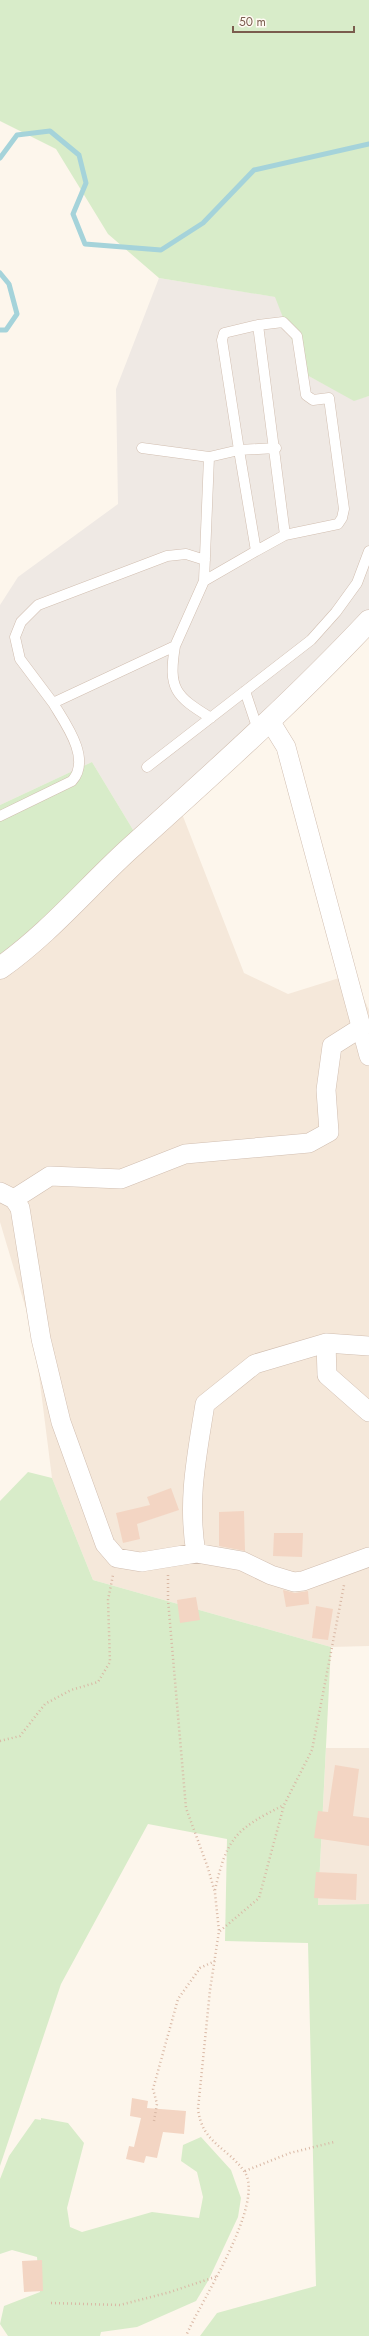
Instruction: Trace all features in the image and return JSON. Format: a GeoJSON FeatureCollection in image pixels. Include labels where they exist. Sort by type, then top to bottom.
{"type":"FeatureCollection","features":[{"type":"Feature","properties":{"kind":"street"},"geometry":{"type":"LineString","coordinates":[[0,968],[56,923],[125,854],[264,727],[369,621]]}},
{"type":"Feature","properties":{"kind":"street"},"geometry":{"type":"LineString","coordinates":[[264,727],[286,746],[369,1056]]}},
{"type":"Feature","properties":{"kind":"street"},"geometry":{"type":"LineString","coordinates":[[362,1027],[332,1046],[326,1090],[329,1132],[309,1143],[186,1154],[121,1179],[50,1176],[7,1195],[20,1208],[41,1339],[61,1422],[105,1544],[117,1558],[141,1562],[196,1553],[242,1561],[271,1575],[294,1582],[303,1581],[348,1563],[369,1557]]}},
{"type":"Feature","properties":{"kind":"street"},"geometry":{"type":"LineString","coordinates":[[326,1343],[326,1374],[369,1412]]}},
{"type":"Feature","properties":{"kind":"street"},"geometry":{"type":"LineString","coordinates":[[196,1553],[192,1525],[193,1483],[205,1404],[255,1364],[326,1343],[369,1346]]}},
{"type":"Feature","properties":{"kind":"lane"},"geometry":{"type":"LineString","coordinates":[[204,581],[285,535],[338,524],[342,518],[344,508],[329,398],[313,400],[306,395],[297,336],[283,322],[229,330],[224,333],[222,340],[256,551]]}},
{"type":"Feature","properties":{"kind":"lane"},"geometry":{"type":"LineString","coordinates":[[258,325],[276,448],[285,535]]}},
{"type":"Feature","properties":{"kind":"lane"},"geometry":{"type":"LineString","coordinates":[[142,448],[209,457],[239,450],[276,448]]}},
{"type":"Feature","properties":{"kind":"lane"},"geometry":{"type":"LineString","coordinates":[[209,457],[204,581],[175,646],[171,670],[173,684],[186,703],[211,718]]}},
{"type":"Feature","properties":{"kind":"lane"},"geometry":{"type":"LineString","coordinates":[[147,767],[311,640],[336,612],[357,583],[369,551]]}},
{"type":"Feature","properties":{"kind":"lane"},"geometry":{"type":"LineString","coordinates":[[0,816],[72,781],[78,774],[79,760],[71,733],[53,703],[20,659],[15,637],[21,622],[38,605],[167,556],[186,554],[205,560]]}},
{"type":"Feature","properties":{"kind":"lane"},"geometry":{"type":"LineString","coordinates":[[53,703],[175,646]]}},
{"type":"Feature","properties":{"kind":"lane"},"geometry":{"type":"LineString","coordinates":[[245,691],[264,727]]}},
{"type":"Feature","properties":{"kind":"path"},"geometry":{"type":"LineString","coordinates":[[170,1557],[167,1580],[168,1600],[186,1808],[208,1868],[215,1893],[220,1931],[215,1960],[198,2109],[200,2121],[211,2140],[245,2171],[250,2195],[245,2213],[218,2276],[186,2336]]}},
{"type":"Feature","properties":{"kind":"path"},"geometry":{"type":"LineString","coordinates":[[0,1741],[20,1736],[45,1704],[71,1690],[98,1682],[110,1662],[108,1600],[117,1558]]}},
{"type":"Feature","properties":{"kind":"path"},"geometry":{"type":"LineString","coordinates":[[220,1931],[258,1898],[284,1805],[312,1750],[348,1563]]}},
{"type":"Feature","properties":{"kind":"path"},"geometry":{"type":"LineString","coordinates":[[215,1893],[220,1867],[234,1836],[253,1820],[284,1805]]}},
{"type":"Feature","properties":{"kind":"path"},"geometry":{"type":"LineString","coordinates":[[154,2121],[156,2104],[154,2089],[178,1999],[200,1968],[215,1960]]}},
{"type":"Feature","properties":{"kind":"path"},"geometry":{"type":"LineString","coordinates":[[245,2171],[290,2153],[334,2142]]}},
{"type":"Feature","properties":{"kind":"path"},"geometry":{"type":"LineString","coordinates":[[51,2303],[120,2305],[170,2292],[218,2276]]}},
{"type":"Feature","properties":{"kind":"shaded area"},"geometry":{"type":"Polygon","coordinates":[[[159,278],[276,297],[305,374],[354,400],[369,396],[369,618],[138,838],[92,762],[0,805],[0,605],[18,577],[118,504],[116,389],[159,278]]]}},
{"type":"Feature","properties":{"kind":"shaded area"},"geometry":{"type":"Polygon","coordinates":[[[177,801],[244,973],[288,994],[352,974],[369,1010],[369,1646],[331,1647],[93,1580],[52,1478],[34,1336],[0,1222],[0,972],[177,801]]]}},
{"type":"Feature","properties":{"kind":"shaded area"},"geometry":{"type":"Polygon","coordinates":[[[326,1748],[369,1748],[369,1904],[318,1905],[326,1748]]]}},
{"type":"Feature","properties":{"kind":"green space"},"geometry":{"type":"Polygon","coordinates":[[[0,0],[369,0],[369,396],[354,401],[305,374],[275,297],[159,278],[108,234],[56,149],[0,121],[0,0]]]}},
{"type":"Feature","properties":{"kind":"green space"},"geometry":{"type":"Polygon","coordinates":[[[92,762],[138,838],[0,972],[0,805],[92,762]]]}},
{"type":"Feature","properties":{"kind":"green space"},"geometry":{"type":"Polygon","coordinates":[[[28,1472],[52,1478],[93,1580],[331,1647],[318,1905],[369,1904],[369,2336],[200,2336],[217,2313],[316,2286],[308,1943],[225,1941],[227,1839],[148,1824],[61,1984],[0,2166],[0,1501],[28,1472]]]}},
{"type":"Feature","properties":{"kind":"green space"},"geometry":{"type":"Polygon","coordinates":[[[41,2118],[68,2123],[84,2143],[67,2208],[70,2227],[82,2232],[152,2212],[199,2218],[203,2197],[197,2172],[181,2161],[183,2145],[201,2137],[231,2170],[241,2198],[238,2217],[208,2281],[196,2301],[137,2327],[101,2332],[100,2336],[8,2336],[0,2324],[4,2306],[40,2292],[37,2257],[12,2250],[0,2254],[0,2179],[9,2156],[35,2119],[41,2120],[41,2118]]]}},
{"type":"Feature","properties":{"kind":"building"},"geometry":{"type":"Polygon","coordinates":[[[171,1488],[179,1510],[137,1524],[140,1539],[123,1543],[116,1513],[150,1505],[147,1497],[171,1488]]]}},
{"type":"Feature","properties":{"kind":"building"},"geometry":{"type":"Polygon","coordinates":[[[244,1511],[245,1551],[219,1546],[219,1512],[244,1511]]]}},
{"type":"Feature","properties":{"kind":"building"},"geometry":{"type":"Polygon","coordinates":[[[274,1533],[303,1533],[302,1557],[273,1556],[274,1533]]]}},
{"type":"Feature","properties":{"kind":"building"},"geometry":{"type":"Polygon","coordinates":[[[283,1590],[295,1593],[308,1591],[309,1604],[286,1607],[283,1590]]]}},
{"type":"Feature","properties":{"kind":"building"},"geometry":{"type":"Polygon","coordinates":[[[196,1597],[200,1620],[180,1623],[177,1600],[196,1597]]]}},
{"type":"Feature","properties":{"kind":"building"},"geometry":{"type":"Polygon","coordinates":[[[316,1606],[333,1609],[328,1640],[312,1638],[316,1606]]]}},
{"type":"Feature","properties":{"kind":"building"},"geometry":{"type":"Polygon","coordinates":[[[335,1765],[359,1769],[353,1816],[369,1818],[369,1846],[314,1838],[318,1811],[328,1812],[335,1765]]]}},
{"type":"Feature","properties":{"kind":"building"},"geometry":{"type":"Polygon","coordinates":[[[316,1872],[357,1874],[356,1900],[314,1898],[316,1872]]]}},
{"type":"Feature","properties":{"kind":"building"},"geometry":{"type":"Polygon","coordinates":[[[132,2098],[148,2101],[147,2108],[186,2111],[184,2134],[163,2132],[157,2158],[146,2156],[144,2163],[126,2159],[129,2146],[134,2147],[141,2118],[130,2116],[132,2098]]]}},
{"type":"Feature","properties":{"kind":"building"},"geometry":{"type":"Polygon","coordinates":[[[42,2260],[43,2291],[24,2292],[22,2261],[42,2260]]]}},
{"type":"Feature","properties":{"kind":"waterway"},"geometry":{"type":"LineString","coordinates":[[0,158],[17,135],[50,131],[79,155],[86,183],[73,214],[85,244],[161,250],[203,223],[254,170],[369,144]]}},
{"type":"Feature","properties":{"kind":"waterway"},"geometry":{"type":"LineString","coordinates":[[0,273],[9,284],[17,314],[6,330],[0,330]]}}]}
